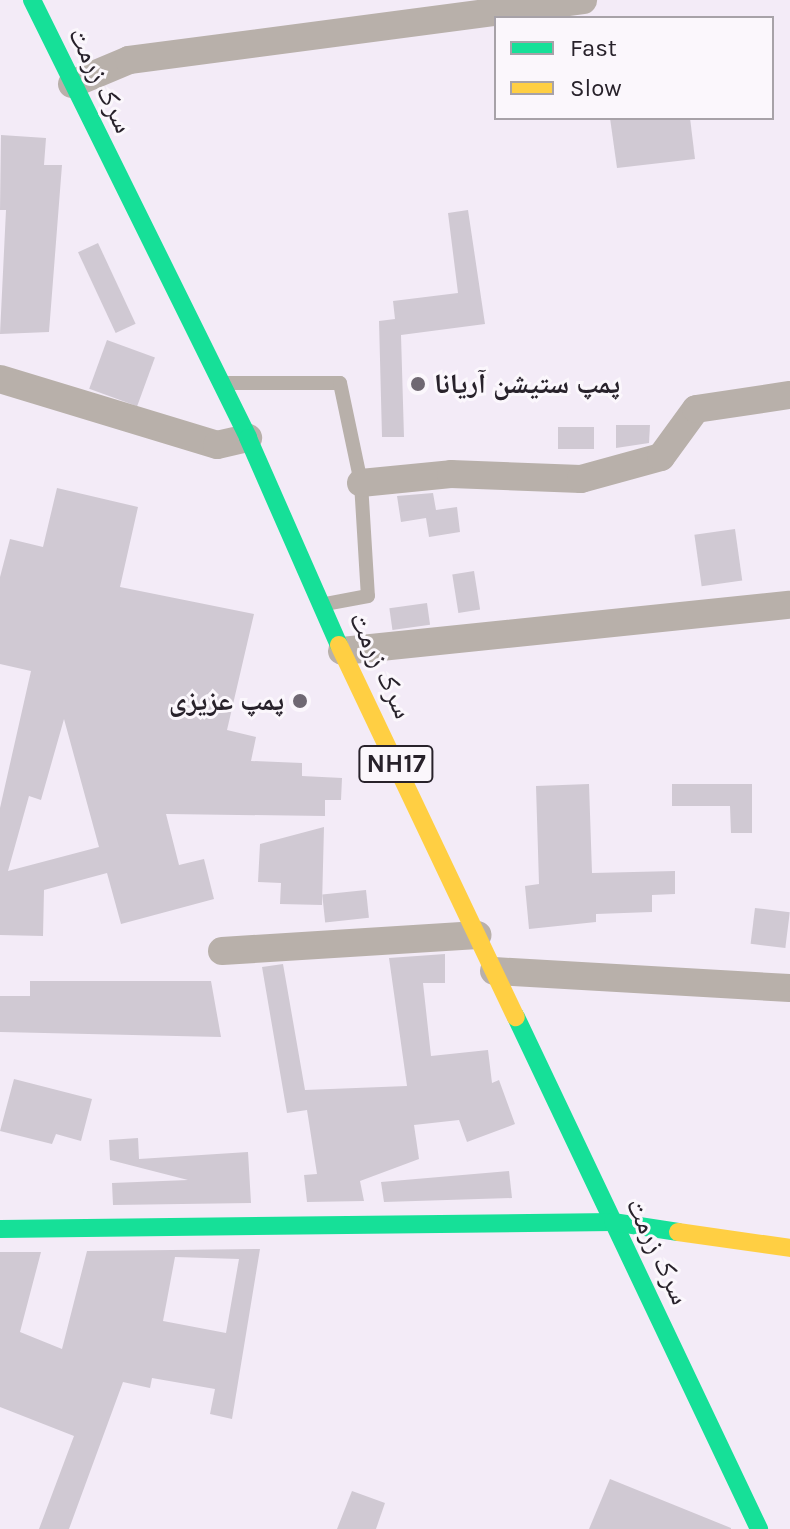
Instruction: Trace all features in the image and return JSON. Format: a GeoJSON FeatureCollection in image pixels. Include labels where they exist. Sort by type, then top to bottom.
{"type":"FeatureCollection","features":[{"type":"Feature","properties":{"kind":"main road","name":"سرک زرمت"},"geometry":{"type":"LineString","coordinates":[[32,0],[248,438],[342,651],[759,1529]]}},
{"type":"Feature","properties":{"kind":"main road"},"geometry":{"type":"LineString","coordinates":[[0,1229],[613,1222],[790,1248]]}},
{"type":"Feature","properties":{"kind":"street"},"geometry":{"type":"LineString","coordinates":[[72,84],[129,60],[583,0]]}},
{"type":"Feature","properties":{"kind":"street"},"geometry":{"type":"LineString","coordinates":[[0,379],[217,445],[248,438]]}},
{"type":"Feature","properties":{"kind":"street"},"geometry":{"type":"LineString","coordinates":[[361,483],[451,474],[581,479],[661,457],[696,409],[790,395]]}},
{"type":"Feature","properties":{"kind":"street"},"geometry":{"type":"LineString","coordinates":[[342,651],[790,605]]}},
{"type":"Feature","properties":{"kind":"street"},"geometry":{"type":"LineString","coordinates":[[222,951],[477,935]]}},
{"type":"Feature","properties":{"kind":"street"},"geometry":{"type":"LineString","coordinates":[[494,971],[790,988]]}},
{"type":"Feature","properties":{"kind":"lane"},"geometry":{"type":"LineString","coordinates":[[219,383],[340,383],[361,483],[368,596],[322,605]]}},
{"type":"Feature","properties":{"kind":"building"},"geometry":{"type":"Polygon","coordinates":[[[610,120],[690,120],[695,159],[617,168],[610,120]]]}},
{"type":"Feature","properties":{"kind":"building"},"geometry":{"type":"Polygon","coordinates":[[[1,135],[46,138],[44,165],[62,165],[49,332],[0,334],[6,210],[0,210],[1,135]]]}},
{"type":"Feature","properties":{"kind":"building"},"geometry":{"type":"Polygon","coordinates":[[[468,210],[485,324],[401,335],[404,437],[382,437],[379,321],[395,319],[393,301],[458,293],[448,213],[468,210]]]}},
{"type":"Feature","properties":{"kind":"building"},"geometry":{"type":"Polygon","coordinates":[[[98,243],[136,324],[116,333],[78,252],[98,243]]]}},
{"type":"Feature","properties":{"kind":"building"},"geometry":{"type":"Polygon","coordinates":[[[107,340],[155,357],[137,406],[89,389],[107,340]]]}},
{"type":"Feature","properties":{"kind":"building"},"geometry":{"type":"Polygon","coordinates":[[[616,425],[650,425],[649,443],[616,448],[616,425]]]}},
{"type":"Feature","properties":{"kind":"building"},"geometry":{"type":"Polygon","coordinates":[[[558,427],[594,427],[594,449],[558,449],[558,427]]]}},
{"type":"Feature","properties":{"kind":"building"},"geometry":{"type":"Polygon","coordinates":[[[57,488],[138,507],[120,587],[254,614],[227,730],[256,737],[251,761],[302,763],[302,776],[342,778],[341,800],[325,800],[325,816],[166,814],[179,865],[204,859],[214,899],[121,924],[107,873],[44,890],[43,936],[0,935],[0,808],[31,671],[0,664],[0,577],[10,539],[43,547],[57,488]],[[64,719],[41,800],[29,796],[8,871],[99,847],[64,719]]]}},
{"type":"Feature","properties":{"kind":"building"},"geometry":{"type":"Polygon","coordinates":[[[433,493],[436,510],[457,507],[460,532],[429,537],[426,518],[401,522],[397,496],[433,493]]]}},
{"type":"Feature","properties":{"kind":"building"},"geometry":{"type":"Polygon","coordinates":[[[735,529],[742,580],[702,586],[694,535],[735,529]]]}},
{"type":"Feature","properties":{"kind":"building"},"geometry":{"type":"Polygon","coordinates":[[[474,571],[480,610],[458,613],[452,574],[474,571]]]}},
{"type":"Feature","properties":{"kind":"building"},"geometry":{"type":"Polygon","coordinates":[[[427,603],[430,625],[392,630],[389,608],[427,603]]]}},
{"type":"Feature","properties":{"kind":"building"},"geometry":{"type":"Polygon","coordinates":[[[589,784],[592,873],[675,871],[675,894],[652,895],[652,912],[596,914],[596,922],[529,929],[525,886],[539,884],[536,786],[589,784]]]}},
{"type":"Feature","properties":{"kind":"building"},"geometry":{"type":"Polygon","coordinates":[[[672,784],[752,784],[752,833],[731,833],[730,806],[672,806],[672,784]]]}},
{"type":"Feature","properties":{"kind":"building"},"geometry":{"type":"Polygon","coordinates":[[[324,827],[322,905],[280,904],[281,883],[258,882],[260,844],[324,827]]]}},
{"type":"Feature","properties":{"kind":"building"},"geometry":{"type":"Polygon","coordinates":[[[366,890],[369,918],[325,922],[322,895],[366,890]]]}},
{"type":"Feature","properties":{"kind":"building"},"geometry":{"type":"Polygon","coordinates":[[[755,908],[790,912],[785,948],[751,944],[755,908]]]}},
{"type":"Feature","properties":{"kind":"building"},"geometry":{"type":"Polygon","coordinates":[[[445,954],[445,983],[423,983],[431,1056],[488,1050],[492,1083],[499,1080],[515,1124],[467,1142],[459,1120],[414,1125],[419,1159],[360,1181],[364,1201],[307,1202],[304,1175],[317,1174],[307,1110],[287,1113],[262,967],[283,964],[305,1090],[407,1086],[389,958],[445,954]]]}},
{"type":"Feature","properties":{"kind":"building"},"geometry":{"type":"Polygon","coordinates":[[[30,981],[211,981],[221,1037],[0,1032],[0,996],[30,996],[30,981]]]}},
{"type":"Feature","properties":{"kind":"building"},"geometry":{"type":"Polygon","coordinates":[[[14,1079],[92,1099],[81,1141],[56,1134],[52,1144],[0,1131],[14,1079]]]}},
{"type":"Feature","properties":{"kind":"building"},"geometry":{"type":"Polygon","coordinates":[[[138,1138],[139,1159],[248,1152],[251,1203],[113,1205],[112,1183],[188,1180],[110,1160],[109,1140],[138,1138]]]}},
{"type":"Feature","properties":{"kind":"building"},"geometry":{"type":"Polygon","coordinates":[[[509,1171],[512,1198],[384,1202],[381,1182],[509,1171]]]}},
{"type":"Feature","properties":{"kind":"building"},"geometry":{"type":"Polygon","coordinates":[[[260,1249],[232,1419],[210,1414],[215,1389],[152,1378],[150,1388],[123,1382],[69,1529],[39,1529],[74,1436],[0,1407],[0,1252],[41,1252],[20,1332],[62,1349],[87,1251],[260,1249]],[[175,1257],[163,1321],[226,1333],[239,1259],[175,1257]]]}},
{"type":"Feature","properties":{"kind":"building"},"geometry":{"type":"Polygon","coordinates":[[[610,1479],[731,1528],[731,1529],[589,1529],[610,1479]]]}},
{"type":"Feature","properties":{"kind":"building"},"geometry":{"type":"Polygon","coordinates":[[[352,1491],[385,1503],[376,1529],[337,1529],[352,1491]]]}},
{"type":"Feature","properties":{"kind":"traffic: fast"},"geometry":{"type":"LineString","coordinates":[[32,0],[248,438],[339,645]]}},
{"type":"Feature","properties":{"kind":"traffic: fast"},"geometry":{"type":"LineString","coordinates":[[516,1017],[759,1529]]}},
{"type":"Feature","properties":{"kind":"traffic: fast"},"geometry":{"type":"LineString","coordinates":[[0,1229],[613,1222],[678,1232]]}},
{"type":"Feature","properties":{"kind":"traffic: slow"},"geometry":{"type":"LineString","coordinates":[[339,645],[516,1017]]}},
{"type":"Feature","properties":{"kind":"traffic: slow"},"geometry":{"type":"LineString","coordinates":[[678,1232],[790,1248]]}},
{"type":"Feature","properties":{"kind":"place","name":"پمپ ستیشن آریانا"},"geometry":{"type":"Point","coordinates":[418,384]}},
{"type":"Feature","properties":{"kind":"place","name":"پمپ عزیزی"},"geometry":{"type":"Point","coordinates":[300,701]}}]}
